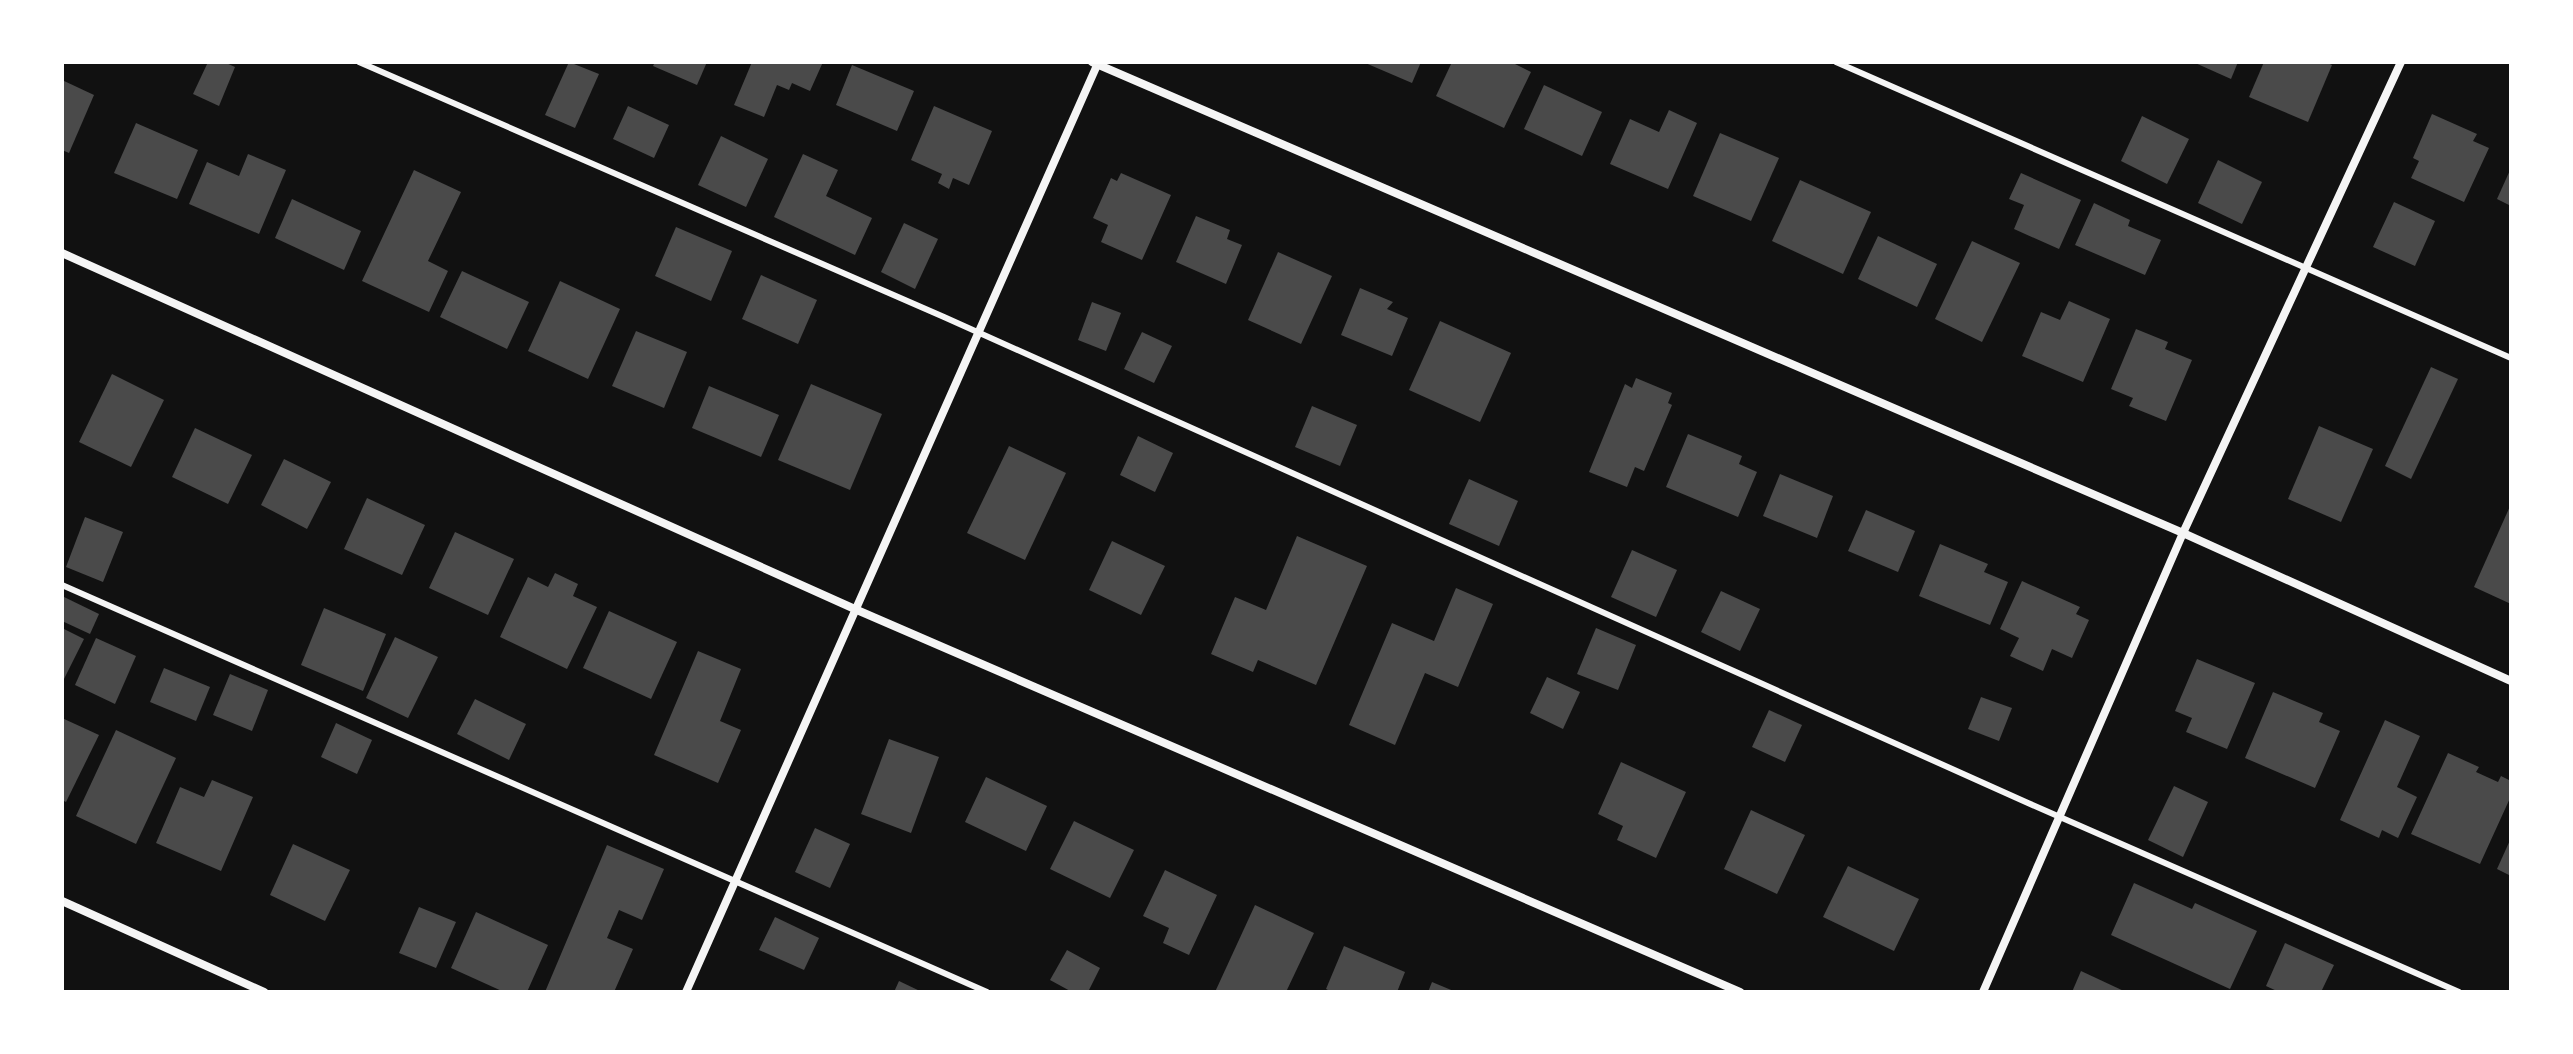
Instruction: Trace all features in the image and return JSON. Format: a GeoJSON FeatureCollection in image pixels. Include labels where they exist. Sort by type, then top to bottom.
{"type":"FeatureCollection","features":[{"type":"Feature","properties":{"kind":"street"},"geometry":{"type":"LineString","coordinates":[[1983,992],[2183,533],[2401,62]]}},
{"type":"Feature","properties":{"kind":"street"},"geometry":{"type":"LineString","coordinates":[[686,992],[1096,63],[2183,533],[2511,681]]}},
{"type":"Feature","properties":{"kind":"street"},"geometry":{"type":"LineString","coordinates":[[62,253],[857,610],[1740,992]]}},
{"type":"Feature","properties":{"kind":"street"},"geometry":{"type":"LineString","coordinates":[[62,901],[264,992]]}},
{"type":"Feature","properties":{"kind":"lane"},"geometry":{"type":"LineString","coordinates":[[359,62],[979,332],[2459,992]]}},
{"type":"Feature","properties":{"kind":"lane"},"geometry":{"type":"LineString","coordinates":[[1836,62],[2511,358]]}},
{"type":"Feature","properties":{"kind":"lane"},"geometry":{"type":"LineString","coordinates":[[62,585],[987,992]]}},
{"type":"Feature","properties":{"kind":"building"},"geometry":{"type":"Polygon","coordinates":[[[208,62],[224,62],[235,67],[219,106],[193,94],[208,62]]]}},
{"type":"Feature","properties":{"kind":"building"},"geometry":{"type":"Polygon","coordinates":[[[569,62],[599,74],[575,128],[545,115],[569,62]]]}},
{"type":"Feature","properties":{"kind":"building"},"geometry":{"type":"Polygon","coordinates":[[[655,62],[707,62],[697,85],[653,66],[655,62]]]}},
{"type":"Feature","properties":{"kind":"building"},"geometry":{"type":"Polygon","coordinates":[[[752,62],[823,62],[810,91],[792,83],[789,90],[777,85],[764,117],[734,105],[752,62]]]}},
{"type":"Feature","properties":{"kind":"building"},"geometry":{"type":"Polygon","coordinates":[[[1363,62],[1421,62],[1412,83],[1363,62]]]}},
{"type":"Feature","properties":{"kind":"building"},"geometry":{"type":"Polygon","coordinates":[[[1452,62],[1511,62],[1531,72],[1504,128],[1436,96],[1452,62]]]}},
{"type":"Feature","properties":{"kind":"building"},"geometry":{"type":"Polygon","coordinates":[[[2193,62],[2238,62],[2231,79],[2193,62]]]}},
{"type":"Feature","properties":{"kind":"building"},"geometry":{"type":"Polygon","coordinates":[[[2264,62],[2325,62],[2332,65],[2308,122],[2249,97],[2264,62]]]}},
{"type":"Feature","properties":{"kind":"building"},"geometry":{"type":"Polygon","coordinates":[[[852,65],[914,91],[897,131],[836,105],[852,65]]]}},
{"type":"Feature","properties":{"kind":"building"},"geometry":{"type":"Polygon","coordinates":[[[62,80],[94,95],[69,153],[62,150],[62,80]]]}},
{"type":"Feature","properties":{"kind":"building"},"geometry":{"type":"Polygon","coordinates":[[[1544,85],[1602,112],[1582,156],[1524,129],[1544,85]]]}},
{"type":"Feature","properties":{"kind":"building"},"geometry":{"type":"Polygon","coordinates":[[[628,106],[669,125],[654,158],[613,139],[628,106]]]}},
{"type":"Feature","properties":{"kind":"building"},"geometry":{"type":"Polygon","coordinates":[[[934,106],[992,131],[969,185],[953,178],[949,189],[938,183],[942,174],[911,160],[934,106]]]}},
{"type":"Feature","properties":{"kind":"building"},"geometry":{"type":"Polygon","coordinates":[[[1669,110],[1697,123],[1668,189],[1610,164],[1630,119],[1659,132],[1669,110]]]}},
{"type":"Feature","properties":{"kind":"building"},"geometry":{"type":"Polygon","coordinates":[[[2432,114],[2477,134],[2473,141],[2489,148],[2464,202],[2411,178],[2419,161],[2413,158],[2432,114]]]}},
{"type":"Feature","properties":{"kind":"building"},"geometry":{"type":"Polygon","coordinates":[[[2142,116],[2189,139],[2167,184],[2121,161],[2142,116]]]}},
{"type":"Feature","properties":{"kind":"building"},"geometry":{"type":"Polygon","coordinates":[[[136,123],[198,150],[177,199],[114,173],[136,123]]]}},
{"type":"Feature","properties":{"kind":"building"},"geometry":{"type":"Polygon","coordinates":[[[1720,133],[1779,158],[1751,221],[1693,196],[1720,133]]]}},
{"type":"Feature","properties":{"kind":"building"},"geometry":{"type":"Polygon","coordinates":[[[721,136],[768,159],[746,207],[698,185],[721,136]]]}},
{"type":"Feature","properties":{"kind":"building"},"geometry":{"type":"Polygon","coordinates":[[[248,154],[286,170],[259,234],[189,204],[207,162],[239,176],[248,154]]]}},
{"type":"Feature","properties":{"kind":"building"},"geometry":{"type":"Polygon","coordinates":[[[803,154],[838,170],[826,196],[872,218],[855,255],[774,217],[803,154]]]}},
{"type":"Feature","properties":{"kind":"building"},"geometry":{"type":"Polygon","coordinates":[[[2218,160],[2262,182],[2242,224],[2198,203],[2218,160]]]}},
{"type":"Feature","properties":{"kind":"building"},"geometry":{"type":"Polygon","coordinates":[[[2511,168],[2511,206],[2497,199],[2511,168]]]}},
{"type":"Feature","properties":{"kind":"building"},"geometry":{"type":"Polygon","coordinates":[[[414,170],[461,192],[428,261],[448,271],[429,312],[362,281],[414,170]]]}},
{"type":"Feature","properties":{"kind":"building"},"geometry":{"type":"Polygon","coordinates":[[[1121,173],[1171,195],[1142,260],[1101,242],[1108,225],[1093,218],[1111,178],[1117,181],[1121,173]]]}},
{"type":"Feature","properties":{"kind":"building"},"geometry":{"type":"Polygon","coordinates":[[[2021,173],[2081,200],[2059,249],[2014,229],[2024,205],[2009,199],[2021,173]]]}},
{"type":"Feature","properties":{"kind":"building"},"geometry":{"type":"Polygon","coordinates":[[[1800,180],[1871,212],[1843,274],[1772,241],[1800,180]]]}},
{"type":"Feature","properties":{"kind":"building"},"geometry":{"type":"Polygon","coordinates":[[[292,199],[361,231],[344,270],[275,238],[292,199]]]}},
{"type":"Feature","properties":{"kind":"building"},"geometry":{"type":"Polygon","coordinates":[[[2394,202],[2435,221],[2415,266],[2373,247],[2394,202]]]}},
{"type":"Feature","properties":{"kind":"building"},"geometry":{"type":"Polygon","coordinates":[[[2094,203],[2130,220],[2128,226],[2161,240],[2145,275],[2075,245],[2094,203]]]}},
{"type":"Feature","properties":{"kind":"building"},"geometry":{"type":"Polygon","coordinates":[[[1196,216],[1230,230],[1227,239],[1242,245],[1226,284],[1176,262],[1196,216]]]}},
{"type":"Feature","properties":{"kind":"building"},"geometry":{"type":"Polygon","coordinates":[[[904,223],[938,239],[915,289],[881,272],[904,223]]]}},
{"type":"Feature","properties":{"kind":"building"},"geometry":{"type":"Polygon","coordinates":[[[676,227],[732,251],[711,301],[655,276],[676,227]]]}},
{"type":"Feature","properties":{"kind":"building"},"geometry":{"type":"Polygon","coordinates":[[[1878,236],[1937,264],[1917,307],[1858,279],[1878,236]]]}},
{"type":"Feature","properties":{"kind":"building"},"geometry":{"type":"Polygon","coordinates":[[[1972,241],[2020,263],[1982,342],[1935,319],[1972,241]]]}},
{"type":"Feature","properties":{"kind":"building"},"geometry":{"type":"Polygon","coordinates":[[[1278,252],[1332,276],[1301,344],[1248,320],[1278,252]]]}},
{"type":"Feature","properties":{"kind":"building"},"geometry":{"type":"Polygon","coordinates":[[[462,271],[529,302],[507,349],[440,317],[462,271]]]}},
{"type":"Feature","properties":{"kind":"building"},"geometry":{"type":"Polygon","coordinates":[[[761,275],[817,300],[798,344],[742,319],[761,275]]]}},
{"type":"Feature","properties":{"kind":"building"},"geometry":{"type":"Polygon","coordinates":[[[560,281],[620,309],[588,379],[528,351],[560,281]]]}},
{"type":"Feature","properties":{"kind":"building"},"geometry":{"type":"Polygon","coordinates":[[[1360,288],[1393,302],[1387,309],[1408,318],[1392,356],[1341,335],[1360,288]]]}},
{"type":"Feature","properties":{"kind":"building"},"geometry":{"type":"Polygon","coordinates":[[[2069,301],[2110,319],[2083,382],[2022,356],[2041,312],[2060,320],[2069,301]]]}},
{"type":"Feature","properties":{"kind":"building"},"geometry":{"type":"Polygon","coordinates":[[[1092,302],[1121,313],[1106,351],[1078,340],[1092,302]]]}},
{"type":"Feature","properties":{"kind":"building"},"geometry":{"type":"Polygon","coordinates":[[[1440,321],[1511,353],[1480,422],[1409,390],[1440,321]]]}},
{"type":"Feature","properties":{"kind":"building"},"geometry":{"type":"Polygon","coordinates":[[[2136,329],[2168,342],[2165,349],[2192,360],[2166,421],[2129,406],[2133,398],[2111,389],[2136,329]]]}},
{"type":"Feature","properties":{"kind":"building"},"geometry":{"type":"Polygon","coordinates":[[[636,331],[687,352],[664,408],[612,386],[636,331]]]}},
{"type":"Feature","properties":{"kind":"building"},"geometry":{"type":"Polygon","coordinates":[[[1142,332],[1172,346],[1154,383],[1124,369],[1142,332]]]}},
{"type":"Feature","properties":{"kind":"building"},"geometry":{"type":"Polygon","coordinates":[[[2431,367],[2458,379],[2411,479],[2385,466],[2431,367]]]}},
{"type":"Feature","properties":{"kind":"building"},"geometry":{"type":"Polygon","coordinates":[[[112,374],[164,400],[131,467],[79,442],[112,374]]]}},
{"type":"Feature","properties":{"kind":"building"},"geometry":{"type":"Polygon","coordinates":[[[1636,378],[1672,393],[1668,403],[1672,405],[1644,471],[1635,467],[1627,487],[1589,472],[1625,384],[1632,388],[1636,378]]]}},
{"type":"Feature","properties":{"kind":"building"},"geometry":{"type":"Polygon","coordinates":[[[811,384],[882,414],[850,490],[778,460],[811,384]]]}},
{"type":"Feature","properties":{"kind":"building"},"geometry":{"type":"Polygon","coordinates":[[[709,386],[779,415],[761,457],[692,428],[709,386]]]}},
{"type":"Feature","properties":{"kind":"building"},"geometry":{"type":"Polygon","coordinates":[[[1312,406],[1357,425],[1340,466],[1295,447],[1312,406]]]}},
{"type":"Feature","properties":{"kind":"building"},"geometry":{"type":"Polygon","coordinates":[[[2319,426],[2373,449],[2341,522],[2288,499],[2319,426]]]}},
{"type":"Feature","properties":{"kind":"building"},"geometry":{"type":"Polygon","coordinates":[[[195,428],[252,455],[228,504],[172,477],[195,428]]]}},
{"type":"Feature","properties":{"kind":"building"},"geometry":{"type":"Polygon","coordinates":[[[1688,434],[1742,456],[1739,464],[1757,472],[1738,517],[1666,487],[1688,434]]]}},
{"type":"Feature","properties":{"kind":"building"},"geometry":{"type":"Polygon","coordinates":[[[1138,436],[1173,453],[1155,492],[1120,475],[1138,436]]]}},
{"type":"Feature","properties":{"kind":"building"},"geometry":{"type":"Polygon","coordinates":[[[1009,446],[1066,473],[1025,560],[967,533],[1009,446]]]}},
{"type":"Feature","properties":{"kind":"building"},"geometry":{"type":"Polygon","coordinates":[[[284,459],[331,482],[307,529],[261,505],[284,459]]]}},
{"type":"Feature","properties":{"kind":"building"},"geometry":{"type":"Polygon","coordinates":[[[1780,474],[1833,496],[1817,538],[1763,516],[1780,474]]]}},
{"type":"Feature","properties":{"kind":"building"},"geometry":{"type":"Polygon","coordinates":[[[1469,479],[1518,501],[1499,546],[1449,524],[1469,479]]]}},
{"type":"Feature","properties":{"kind":"building"},"geometry":{"type":"Polygon","coordinates":[[[367,498],[425,525],[402,575],[344,549],[367,498]]]}},
{"type":"Feature","properties":{"kind":"building"},"geometry":{"type":"Polygon","coordinates":[[[2511,504],[2511,604],[2474,587],[2511,504]]]}},
{"type":"Feature","properties":{"kind":"building"},"geometry":{"type":"Polygon","coordinates":[[[1866,510],[1915,531],[1898,572],[1848,551],[1866,510]]]}},
{"type":"Feature","properties":{"kind":"building"},"geometry":{"type":"Polygon","coordinates":[[[85,517],[123,532],[103,582],[66,567],[85,517]]]}},
{"type":"Feature","properties":{"kind":"building"},"geometry":{"type":"Polygon","coordinates":[[[455,532],[514,559],[488,615],[429,588],[455,532]]]}},
{"type":"Feature","properties":{"kind":"building"},"geometry":{"type":"Polygon","coordinates":[[[1297,536],[1367,566],[1316,685],[1258,660],[1253,672],[1211,654],[1235,597],[1266,610],[1297,536]]]}},
{"type":"Feature","properties":{"kind":"building"},"geometry":{"type":"Polygon","coordinates":[[[1112,541],[1165,566],[1141,615],[1089,590],[1112,541]]]}},
{"type":"Feature","properties":{"kind":"building"},"geometry":{"type":"Polygon","coordinates":[[[1940,544],[1988,564],[1984,572],[2008,582],[1990,625],[1919,596],[1940,544]]]}},
{"type":"Feature","properties":{"kind":"building"},"geometry":{"type":"Polygon","coordinates":[[[1632,550],[1677,570],[1656,617],[1611,597],[1632,550]]]}},
{"type":"Feature","properties":{"kind":"building"},"geometry":{"type":"Polygon","coordinates":[[[555,573],[578,584],[573,596],[597,607],[567,669],[500,637],[528,577],[548,587],[555,573]]]}},
{"type":"Feature","properties":{"kind":"building"},"geometry":{"type":"Polygon","coordinates":[[[2022,581],[2080,607],[2076,614],[2089,620],[2072,658],[2052,649],[2043,671],[2010,656],[2019,638],[2000,629],[2022,581]]]}},
{"type":"Feature","properties":{"kind":"building"},"geometry":{"type":"Polygon","coordinates":[[[1456,588],[1493,604],[1458,687],[1425,673],[1395,745],[1349,725],[1392,623],[1434,641],[1456,588]]]}},
{"type":"Feature","properties":{"kind":"building"},"geometry":{"type":"Polygon","coordinates":[[[1721,591],[1760,609],[1740,651],[1701,632],[1721,591]]]}},
{"type":"Feature","properties":{"kind":"building"},"geometry":{"type":"Polygon","coordinates":[[[62,596],[99,614],[90,634],[62,621],[62,596]]]}},
{"type":"Feature","properties":{"kind":"building"},"geometry":{"type":"Polygon","coordinates":[[[324,608],[386,634],[363,691],[301,665],[324,608]]]}},
{"type":"Feature","properties":{"kind":"building"},"geometry":{"type":"Polygon","coordinates":[[[609,611],[677,642],[651,699],[583,668],[609,611]]]}},
{"type":"Feature","properties":{"kind":"building"},"geometry":{"type":"Polygon","coordinates":[[[62,628],[84,639],[62,683],[62,628]]]}},
{"type":"Feature","properties":{"kind":"building"},"geometry":{"type":"Polygon","coordinates":[[[1596,628],[1636,645],[1618,690],[1577,674],[1596,628]]]}},
{"type":"Feature","properties":{"kind":"building"},"geometry":{"type":"Polygon","coordinates":[[[395,637],[438,657],[408,718],[366,698],[395,637]]]}},
{"type":"Feature","properties":{"kind":"building"},"geometry":{"type":"Polygon","coordinates":[[[96,638],[136,656],[115,704],[75,685],[96,638]]]}},
{"type":"Feature","properties":{"kind":"building"},"geometry":{"type":"Polygon","coordinates":[[[698,651],[741,669],[720,721],[741,730],[718,783],[654,755],[698,651]]]}},
{"type":"Feature","properties":{"kind":"building"},"geometry":{"type":"Polygon","coordinates":[[[2197,659],[2255,683],[2227,749],[2186,732],[2192,718],[2175,711],[2197,659]]]}},
{"type":"Feature","properties":{"kind":"building"},"geometry":{"type":"Polygon","coordinates":[[[164,668],[210,687],[196,721],[150,702],[164,668]]]}},
{"type":"Feature","properties":{"kind":"building"},"geometry":{"type":"Polygon","coordinates":[[[230,674],[268,690],[252,731],[213,715],[230,674]]]}},
{"type":"Feature","properties":{"kind":"building"},"geometry":{"type":"Polygon","coordinates":[[[1547,677],[1580,692],[1563,729],[1530,713],[1547,677]]]}},
{"type":"Feature","properties":{"kind":"building"},"geometry":{"type":"Polygon","coordinates":[[[2273,692],[2323,713],[2319,722],[2340,731],[2315,788],[2245,758],[2273,692]]]}},
{"type":"Feature","properties":{"kind":"building"},"geometry":{"type":"Polygon","coordinates":[[[1981,697],[2012,708],[1999,741],[1968,729],[1981,697]]]}},
{"type":"Feature","properties":{"kind":"building"},"geometry":{"type":"Polygon","coordinates":[[[475,699],[526,724],[509,760],[457,734],[475,699]]]}},
{"type":"Feature","properties":{"kind":"building"},"geometry":{"type":"Polygon","coordinates":[[[1769,710],[1802,725],[1785,762],[1752,747],[1769,710]]]}},
{"type":"Feature","properties":{"kind":"building"},"geometry":{"type":"Polygon","coordinates":[[[62,718],[99,735],[66,802],[62,800],[62,718]]]}},
{"type":"Feature","properties":{"kind":"building"},"geometry":{"type":"Polygon","coordinates":[[[2385,720],[2420,736],[2397,787],[2417,797],[2398,838],[2382,830],[2379,838],[2340,820],[2385,720]]]}},
{"type":"Feature","properties":{"kind":"building"},"geometry":{"type":"Polygon","coordinates":[[[336,723],[372,740],[357,774],[321,757],[336,723]]]}},
{"type":"Feature","properties":{"kind":"building"},"geometry":{"type":"Polygon","coordinates":[[[116,730],[176,758],[136,844],[76,816],[116,730]]]}},
{"type":"Feature","properties":{"kind":"building"},"geometry":{"type":"Polygon","coordinates":[[[889,739],[939,757],[911,833],[861,814],[889,739]]]}},
{"type":"Feature","properties":{"kind":"building"},"geometry":{"type":"Polygon","coordinates":[[[2448,753],[2479,767],[2476,772],[2498,782],[2501,776],[2511,781],[2511,796],[2480,864],[2411,834],[2448,753]]]}},
{"type":"Feature","properties":{"kind":"building"},"geometry":{"type":"Polygon","coordinates":[[[1621,762],[1686,792],[1656,858],[1617,840],[1623,826],[1598,814],[1621,762]]]}},
{"type":"Feature","properties":{"kind":"building"},"geometry":{"type":"Polygon","coordinates":[[[986,777],[1047,806],[1026,851],[965,822],[986,777]]]}},
{"type":"Feature","properties":{"kind":"building"},"geometry":{"type":"Polygon","coordinates":[[[212,780],[253,797],[221,871],[156,843],[180,787],[204,797],[212,780]]]}},
{"type":"Feature","properties":{"kind":"building"},"geometry":{"type":"Polygon","coordinates":[[[2174,786],[2208,802],[2183,857],[2148,840],[2174,786]]]}},
{"type":"Feature","properties":{"kind":"building"},"geometry":{"type":"Polygon","coordinates":[[[1751,810],[1805,835],[1777,894],[1724,869],[1751,810]]]}},
{"type":"Feature","properties":{"kind":"building"},"geometry":{"type":"Polygon","coordinates":[[[1074,821],[1134,850],[1110,898],[1050,869],[1074,821]]]}},
{"type":"Feature","properties":{"kind":"building"},"geometry":{"type":"Polygon","coordinates":[[[815,828],[850,844],[830,888],[795,872],[815,828]]]}},
{"type":"Feature","properties":{"kind":"building"},"geometry":{"type":"Polygon","coordinates":[[[2511,838],[2511,876],[2497,869],[2511,838]]]}},
{"type":"Feature","properties":{"kind":"building"},"geometry":{"type":"Polygon","coordinates":[[[293,844],[350,870],[325,921],[270,895],[293,844]]]}},
{"type":"Feature","properties":{"kind":"building"},"geometry":{"type":"Polygon","coordinates":[[[607,845],[664,869],[642,920],[619,910],[607,938],[633,949],[614,992],[545,992],[607,845]]]}},
{"type":"Feature","properties":{"kind":"building"},"geometry":{"type":"Polygon","coordinates":[[[1848,866],[1919,899],[1894,951],[1823,917],[1848,866]]]}},
{"type":"Feature","properties":{"kind":"building"},"geometry":{"type":"Polygon","coordinates":[[[1165,870],[1217,895],[1189,955],[1163,943],[1169,928],[1143,916],[1165,870]]]}},
{"type":"Feature","properties":{"kind":"building"},"geometry":{"type":"Polygon","coordinates":[[[2134,883],[2192,909],[2195,903],[2257,931],[2230,989],[2111,935],[2134,883]]]}},
{"type":"Feature","properties":{"kind":"building"},"geometry":{"type":"Polygon","coordinates":[[[1255,905],[1314,933],[1286,992],[1215,992],[1255,905]]]}},
{"type":"Feature","properties":{"kind":"building"},"geometry":{"type":"Polygon","coordinates":[[[419,907],[456,922],[436,968],[399,953],[419,907]]]}},
{"type":"Feature","properties":{"kind":"building"},"geometry":{"type":"Polygon","coordinates":[[[476,912],[548,945],[527,992],[504,992],[451,968],[476,912]]]}},
{"type":"Feature","properties":{"kind":"building"},"geometry":{"type":"Polygon","coordinates":[[[775,917],[819,938],[804,970],[759,950],[775,917]]]}},
{"type":"Feature","properties":{"kind":"building"},"geometry":{"type":"Polygon","coordinates":[[[2285,943],[2334,965],[2321,992],[2279,992],[2266,986],[2285,943]]]}},
{"type":"Feature","properties":{"kind":"building"},"geometry":{"type":"Polygon","coordinates":[[[1344,946],[1405,972],[1397,992],[1332,992],[1326,989],[1344,946]]]}},
{"type":"Feature","properties":{"kind":"building"},"geometry":{"type":"Polygon","coordinates":[[[1067,950],[1100,968],[1088,992],[1072,992],[1050,980],[1067,950]]]}},
{"type":"Feature","properties":{"kind":"building"},"geometry":{"type":"Polygon","coordinates":[[[2081,971],[2126,992],[2072,992],[2081,971]]]}},
{"type":"Feature","properties":{"kind":"building"},"geometry":{"type":"Polygon","coordinates":[[[899,981],[922,992],[894,992],[899,981]]]}},
{"type":"Feature","properties":{"kind":"building"},"geometry":{"type":"Polygon","coordinates":[[[1432,982],[1456,992],[1428,992],[1432,982]]]}}]}
